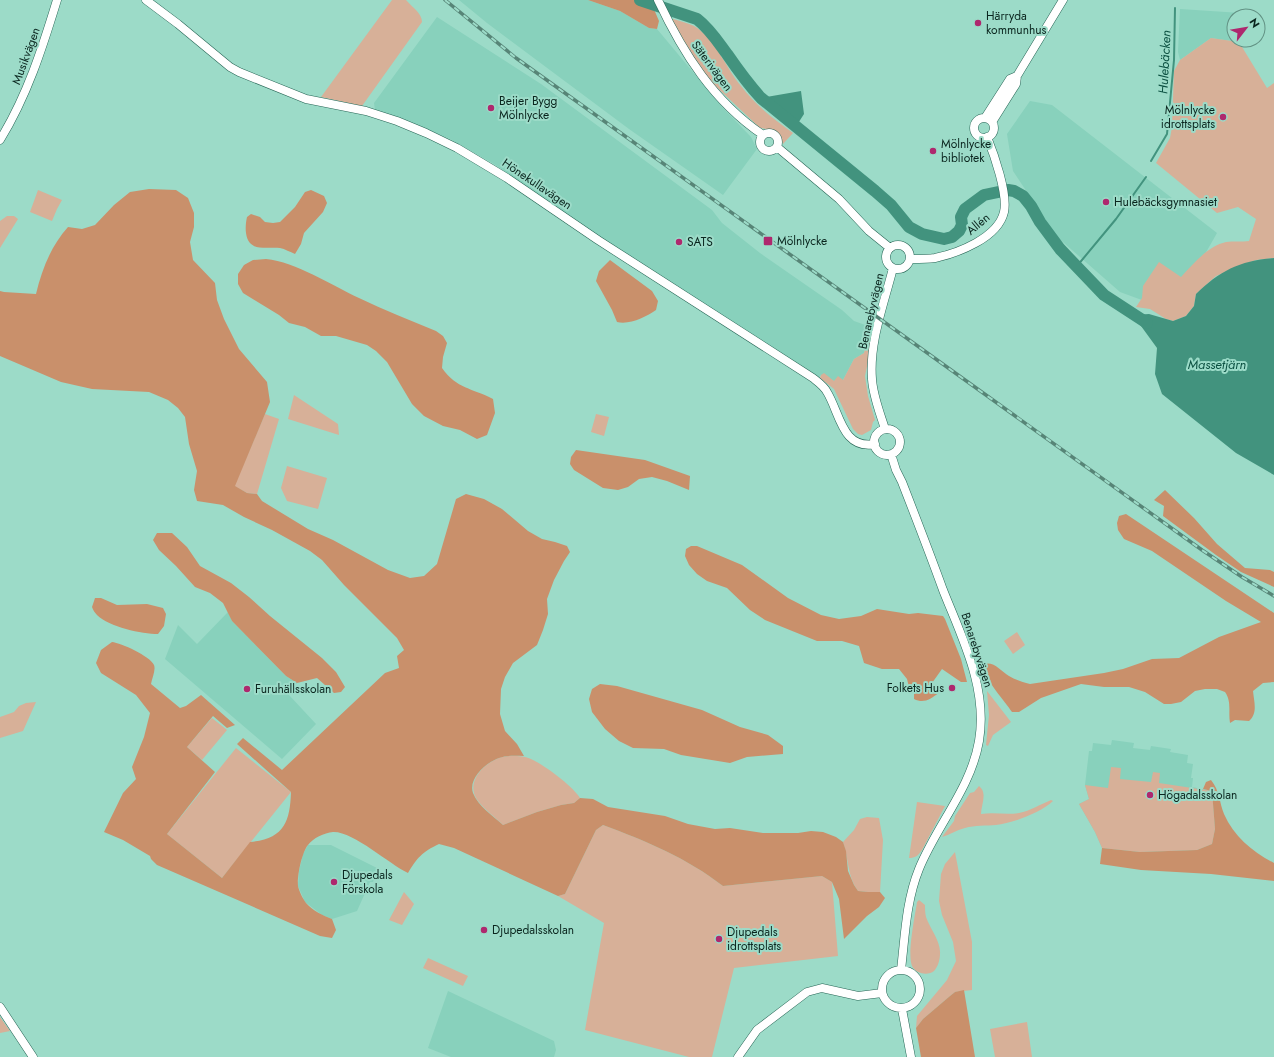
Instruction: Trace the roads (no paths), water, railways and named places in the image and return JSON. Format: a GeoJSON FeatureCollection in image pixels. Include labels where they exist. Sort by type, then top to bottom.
{"type":"FeatureCollection","features":[{"type":"Feature","properties":{"kind":"street","name":"Musikvägen"},"geometry":{"type":"LineString","coordinates":[[0,140],[22,100],[37,64],[57,0]]}},
{"type":"Feature","properties":{"kind":"street","name":"Hönekullavägen"},"geometry":{"type":"LineString","coordinates":[[146,0],[230,67],[251,78],[306,99],[366,111],[397,121],[426,133],[481,162],[598,240],[814,379],[827,392],[849,438],[863,445],[875,444]]}},
{"type":"Feature","properties":{"kind":"street","name":"Säterivägen"},"geometry":{"type":"LineString","coordinates":[[658,0],[670,26],[686,54],[708,84],[732,110],[752,128],[763,135]]}},
{"type":"Feature","properties":{"kind":"street"},"geometry":{"type":"LineString","coordinates":[[989,120],[1016,84],[1017,76],[1063,0]]}},
{"type":"Feature","properties":{"kind":"street"},"geometry":{"type":"LineString","coordinates":[[978,120],[989,120],[994,127],[993,131],[990,136],[981,137],[974,128],[975,125],[978,120]]}},
{"type":"Feature","properties":{"kind":"street"},"geometry":{"type":"LineString","coordinates":[[767,133],[774,135],[778,142],[777,147],[771,151],[763,149],[760,142],[763,135],[767,133]]}},
{"type":"Feature","properties":{"kind":"street","name":"Allén"},"geometry":{"type":"LineString","coordinates":[[911,259],[934,258],[955,252],[975,243],[991,232],[1000,221],[1004,211],[1004,199],[1000,178],[986,137]]}},
{"type":"Feature","properties":{"kind":"street"},"geometry":{"type":"LineString","coordinates":[[777,147],[839,199],[870,231],[890,248]]}},
{"type":"Feature","properties":{"kind":"street"},"geometry":{"type":"LineString","coordinates":[[900,245],[908,249],[911,259],[904,268],[892,268],[887,262],[886,254],[890,248],[900,245]]}},
{"type":"Feature","properties":{"kind":"street","name":"Benarebyvägen"},"geometry":{"type":"LineString","coordinates":[[885,429],[875,395],[872,379],[872,362],[874,342],[892,268]]}},
{"type":"Feature","properties":{"kind":"street"},"geometry":{"type":"LineString","coordinates":[[885,429],[895,431],[900,440],[898,448],[890,454],[881,452],[877,449],[875,444],[877,434],[885,429]]}},
{"type":"Feature","properties":{"kind":"street","name":"Benarebyvägen"},"geometry":{"type":"LineString","coordinates":[[890,454],[970,658],[979,690],[981,716],[979,741],[970,771],[956,801],[930,847],[919,870],[914,885],[906,920],[901,970]]}},
{"type":"Feature","properties":{"kind":"street"},"geometry":{"type":"LineString","coordinates":[[901,970],[913,974],[918,980],[920,987],[920,995],[916,1002],[910,1007],[902,1009],[889,1005],[884,999],[882,992],[882,985],[887,976],[894,971],[901,970]]}},
{"type":"Feature","properties":{"kind":"street"},"geometry":{"type":"LineString","coordinates":[[738,1057],[757,1030],[807,992],[822,988],[858,996],[882,992]]}},
{"type":"Feature","properties":{"kind":"street"},"geometry":{"type":"LineString","coordinates":[[0,1007],[34,1057]]}},
{"type":"Feature","properties":{"kind":"street"},"geometry":{"type":"LineString","coordinates":[[902,1009],[911,1057]]}},
{"type":"Feature","properties":{"kind":"water"},"geometry":{"type":"Polygon","coordinates":[[[801,91],[804,114],[795,128],[761,98],[801,91]]]}},
{"type":"Feature","properties":{"kind":"water","name":"Massetjärn"},"geometry":{"type":"Polygon","coordinates":[[[1274,258],[1274,475],[1236,453],[1162,394],[1155,374],[1157,348],[1133,315],[1149,314],[1173,321],[1186,316],[1194,306],[1196,294],[1222,273],[1251,261],[1274,258]]]}},
{"type":"Feature","properties":{"kind":"waterway"},"geometry":{"type":"LineString","coordinates":[[640,0],[697,19],[702,23],[714,36],[743,77],[761,98],[875,191],[891,205],[909,227],[922,234],[944,239],[952,237],[959,231],[962,225],[961,217],[965,209],[984,195],[1008,190],[1014,191],[1023,196],[1060,249],[1104,295],[1147,323]]}},
{"type":"Feature","properties":{"kind":"waterway","name":"Hulebäcken"},"geometry":{"type":"LineString","coordinates":[[1151,161],[1167,134],[1174,60],[1175,8]]}},
{"type":"Feature","properties":{"kind":"waterway","name":"Hulebäcken"},"geometry":{"type":"LineString","coordinates":[[1077,266],[1116,219],[1146,177]]}},
{"type":"Feature","properties":{"kind":"railway"},"geometry":{"type":"LineString","coordinates":[[445,0],[516,58],[1202,550],[1242,577],[1274,596]]}},
{"type":"Feature","properties":{"kind":"place","name":"Härryda kommunhus"},"geometry":{"type":"Point","coordinates":[978,23]}},
{"type":"Feature","properties":{"kind":"place","name":"Beijer Bygg Mölnlycke"},"geometry":{"type":"Point","coordinates":[491,108]}},
{"type":"Feature","properties":{"kind":"place","name":"Mölnlycke idrottsplats"},"geometry":{"type":"Point","coordinates":[1223,117]}},
{"type":"Feature","properties":{"kind":"place","name":"Mölnlycke bibliotek"},"geometry":{"type":"Point","coordinates":[933,151]}},
{"type":"Feature","properties":{"kind":"place","name":"Hulebäcksgymnasiet"},"geometry":{"type":"Point","coordinates":[1106,202]}},
{"type":"Feature","properties":{"kind":"place","name":"Mölnlycke"},"geometry":{"type":"Point","coordinates":[768,241]}},
{"type":"Feature","properties":{"kind":"place","name":"SATS"},"geometry":{"type":"Point","coordinates":[679,242]}},
{"type":"Feature","properties":{"kind":"place","name":"Folkets Hus"},"geometry":{"type":"Point","coordinates":[952,688]}},
{"type":"Feature","properties":{"kind":"place","name":"Furuhällsskolan"},"geometry":{"type":"Point","coordinates":[247,689]}},
{"type":"Feature","properties":{"kind":"place","name":"Högadalsskolan"},"geometry":{"type":"Point","coordinates":[1150,795]}},
{"type":"Feature","properties":{"kind":"place","name":"Djupedals Förskola"},"geometry":{"type":"Point","coordinates":[334,882]}},
{"type":"Feature","properties":{"kind":"place","name":"Djupedalsskolan"},"geometry":{"type":"Point","coordinates":[484,930]}},
{"type":"Feature","properties":{"kind":"place","name":"Djupedals idrottsplats"},"geometry":{"type":"Point","coordinates":[719,939]}}]}
